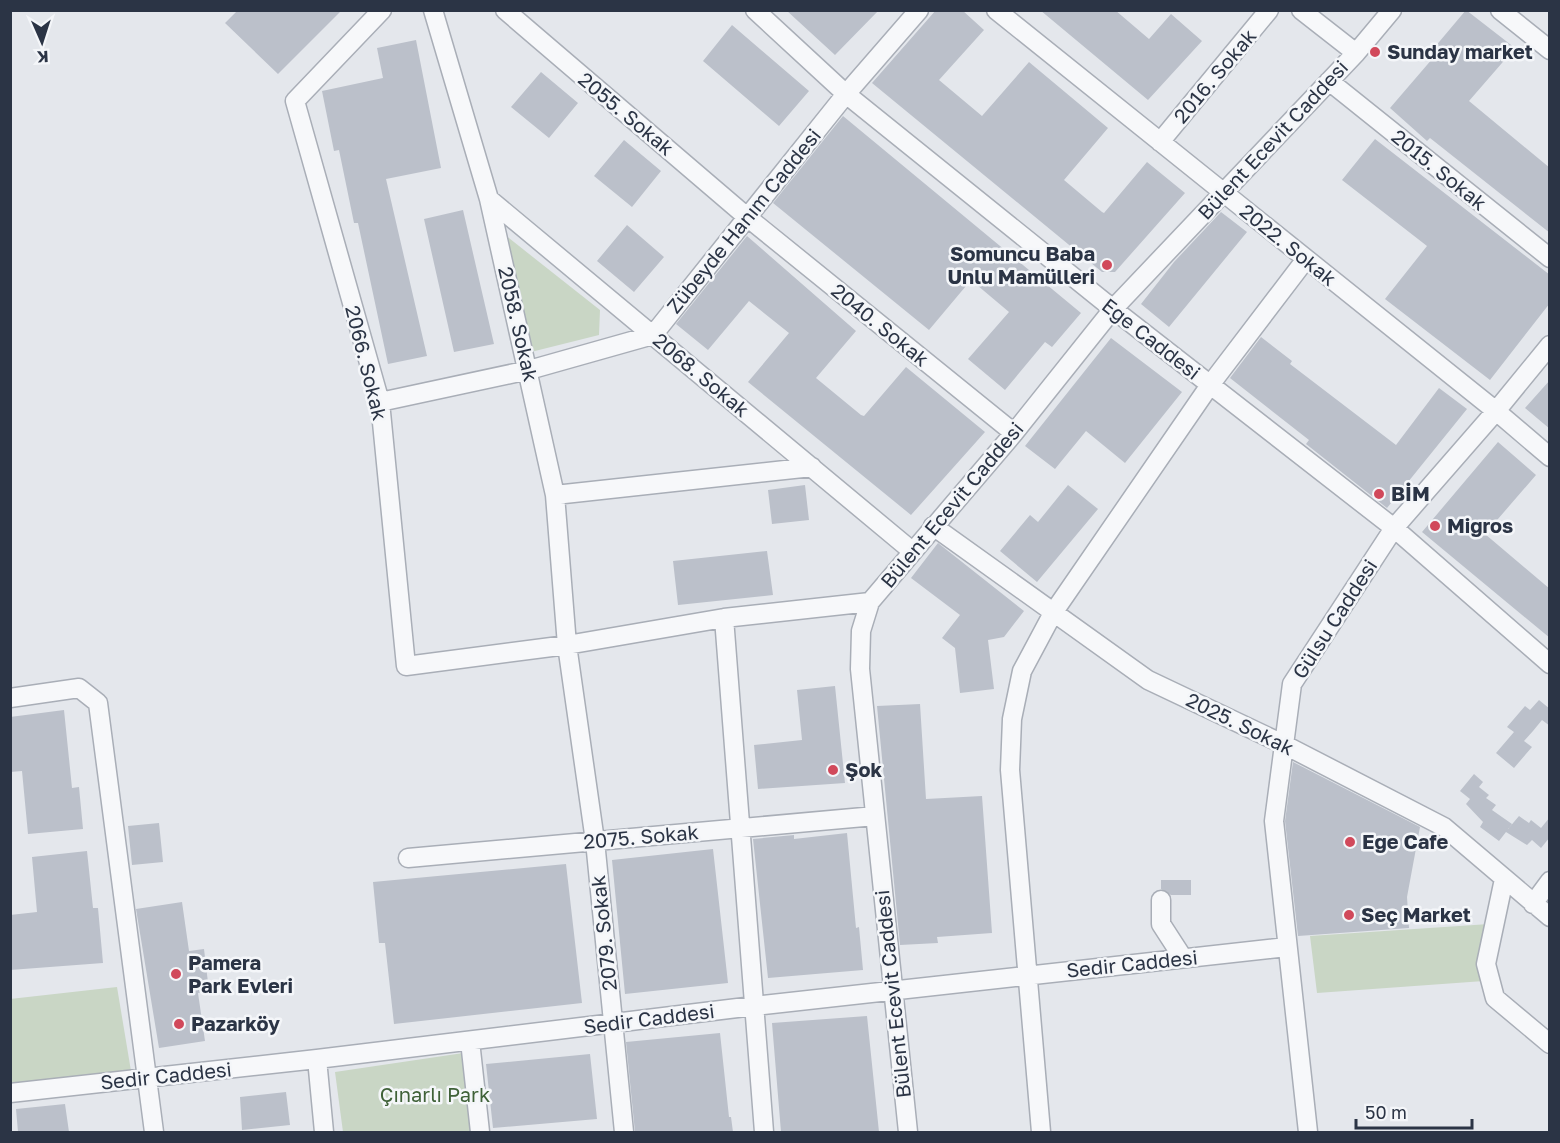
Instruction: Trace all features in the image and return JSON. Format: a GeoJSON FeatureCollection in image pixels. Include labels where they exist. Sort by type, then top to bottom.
{"type":"FeatureCollection","features":[{"type":"Feature","properties":{"kind":"street","name":"2058. Sokak"},"geometry":{"type":"LineString","coordinates":[[433,10],[489,199],[529,370],[555,495],[567,645]]}},
{"type":"Feature","properties":{"kind":"street","name":"2055. Sokak"},"geometry":{"type":"LineString","coordinates":[[505,10],[747,217]]}},
{"type":"Feature","properties":{"kind":"street","name":"Ege Caddesi"},"geometry":{"type":"LineString","coordinates":[[755,10],[846,94],[1113,309],[1394,528],[1550,664]]}},
{"type":"Feature","properties":{"kind":"street","name":"Zübeyde Hanım Caddesi"},"geometry":{"type":"LineString","coordinates":[[653,335],[846,94],[919,10]]}},
{"type":"Feature","properties":{"kind":"street","name":"2022. Sokak"},"geometry":{"type":"LineString","coordinates":[[996,10],[1496,411],[1550,457]]}},
{"type":"Feature","properties":{"kind":"street","name":"2016. Sokak"},"geometry":{"type":"LineString","coordinates":[[1160,142],[1269,10]]}},
{"type":"Feature","properties":{"kind":"street"},"geometry":{"type":"LineString","coordinates":[[1301,10],[1356,53]]}},
{"type":"Feature","properties":{"kind":"street","name":"Bülent Ecevit Caddesi"},"geometry":{"type":"LineString","coordinates":[[908,1132],[860,669],[861,631],[870,602],[1014,433],[1113,309],[1356,53],[1392,10]]}},
{"type":"Feature","properties":{"kind":"street"},"geometry":{"type":"LineString","coordinates":[[1500,10],[1550,50]]}},
{"type":"Feature","properties":{"kind":"street","name":"2066. Sokak"},"geometry":{"type":"LineString","coordinates":[[371,14],[295,102],[380,402],[406,666],[567,645]]}},
{"type":"Feature","properties":{"kind":"street","name":"2015. Sokak"},"geometry":{"type":"LineString","coordinates":[[1329,81],[1550,258]]}},
{"type":"Feature","properties":{"kind":"street","name":"2068. Sokak"},"geometry":{"type":"LineString","coordinates":[[489,199],[912,551]]}},
{"type":"Feature","properties":{"kind":"street","name":"2040. Sokak"},"geometry":{"type":"LineString","coordinates":[[747,217],[1014,433]]}},
{"type":"Feature","properties":{"kind":"street"},"geometry":{"type":"LineString","coordinates":[[1041,1132],[1010,770],[1012,719],[1022,671],[1053,613],[1210,385],[1306,259]]}},
{"type":"Feature","properties":{"kind":"street"},"geometry":{"type":"LineString","coordinates":[[380,402],[529,370],[653,335]]}},
{"type":"Feature","properties":{"kind":"street","name":"Gülsu Caddesi"},"geometry":{"type":"LineString","coordinates":[[1308,1132],[1274,821],[1292,684],[1394,528],[1550,345]]}},
{"type":"Feature","properties":{"kind":"street"},"geometry":{"type":"LineString","coordinates":[[555,495],[812,467]]}},
{"type":"Feature","properties":{"kind":"street","name":"2025. Sokak"},"geometry":{"type":"LineString","coordinates":[[933,526],[1148,680],[1283,744],[1444,827],[1550,917]]}},
{"type":"Feature","properties":{"kind":"street"},"geometry":{"type":"LineString","coordinates":[[567,645],[724,618],[870,602]]}},
{"type":"Feature","properties":{"kind":"street"},"geometry":{"type":"LineString","coordinates":[[724,618],[764,1132]]}},
{"type":"Feature","properties":{"kind":"street","name":"2079. Sokak"},"geometry":{"type":"LineString","coordinates":[[567,645],[595,842],[624,1132]]}},
{"type":"Feature","properties":{"kind":"street"},"geometry":{"type":"LineString","coordinates":[[10,698],[79,688],[98,703],[154,1132]]}},
{"type":"Feature","properties":{"kind":"street","name":"2075. Sokak"},"geometry":{"type":"LineString","coordinates":[[408,858],[875,816]]}},
{"type":"Feature","properties":{"kind":"street"},"geometry":{"type":"LineString","coordinates":[[1504,879],[1485,964],[1495,998],[1550,1044]]}},
{"type":"Feature","properties":{"kind":"street"},"geometry":{"type":"LineString","coordinates":[[1533,904],[1550,881]]}},
{"type":"Feature","properties":{"kind":"street"},"geometry":{"type":"LineString","coordinates":[[1161,900],[1161,924],[1183,958]]}},
{"type":"Feature","properties":{"kind":"street","name":"Sedir Caddesi"},"geometry":{"type":"LineString","coordinates":[[10,1093],[893,990],[1287,947]]}},
{"type":"Feature","properties":{"kind":"street"},"geometry":{"type":"LineString","coordinates":[[470,1041],[480,1132]]}},
{"type":"Feature","properties":{"kind":"street"},"geometry":{"type":"LineString","coordinates":[[317,1059],[324,1132]]}},
{"type":"Feature","properties":{"kind":"green space"},"geometry":{"type":"Polygon","coordinates":[[[505,235],[600,310],[599,335],[531,352],[505,235]]]}},
{"type":"Feature","properties":{"kind":"green space"},"geometry":{"type":"Polygon","coordinates":[[[1489,924],[1484,981],[1317,993],[1310,936],[1489,924]]]}},
{"type":"Feature","properties":{"kind":"green space"},"geometry":{"type":"Polygon","coordinates":[[[117,987],[131,1071],[11,1085],[10,999],[117,987]]]}},
{"type":"Feature","properties":{"kind":"green space","name":"Çınarlı Park"},"geometry":{"type":"Polygon","coordinates":[[[470,1052],[477,1132],[343,1132],[335,1072],[470,1052]]]}},
{"type":"Feature","properties":{"kind":"building"},"geometry":{"type":"Polygon","coordinates":[[[238,10],[342,10],[278,74],[225,23],[238,10]]]}},
{"type":"Feature","properties":{"kind":"building"},"geometry":{"type":"Polygon","coordinates":[[[786,10],[879,10],[835,55],[786,10]]]}},
{"type":"Feature","properties":{"kind":"building"},"geometry":{"type":"Polygon","coordinates":[[[936,10],[962,10],[984,30],[939,80],[982,116],[1029,62],[1108,128],[1064,180],[1102,212],[1104,213],[1147,162],[1185,193],[1115,272],[1102,272],[872,83],[936,10]]]}},
{"type":"Feature","properties":{"kind":"building"},"geometry":{"type":"Polygon","coordinates":[[[1040,10],[1115,10],[1149,39],[1171,14],[1202,41],[1148,100],[1040,10]]]}},
{"type":"Feature","properties":{"kind":"building"},"geometry":{"type":"Polygon","coordinates":[[[1466,10],[1515,48],[1469,101],[1550,168],[1550,233],[1430,138],[1427,141],[1390,108],[1439,51],[1434,48],[1466,10]]]}},
{"type":"Feature","properties":{"kind":"building"},"geometry":{"type":"Polygon","coordinates":[[[732,25],[809,91],[779,126],[703,61],[732,25]]]}},
{"type":"Feature","properties":{"kind":"building"},"geometry":{"type":"Polygon","coordinates":[[[416,40],[441,168],[386,179],[427,356],[388,364],[358,223],[354,223],[339,150],[334,151],[322,91],[383,78],[377,48],[416,40]]]}},
{"type":"Feature","properties":{"kind":"building"},"geometry":{"type":"Polygon","coordinates":[[[541,72],[578,103],[549,138],[511,107],[541,72]]]}},
{"type":"Feature","properties":{"kind":"building"},"geometry":{"type":"Polygon","coordinates":[[[843,116],[1081,313],[1052,347],[1045,342],[1005,390],[968,359],[1009,312],[971,280],[929,330],[773,203],[843,116]]]}},
{"type":"Feature","properties":{"kind":"building"},"geometry":{"type":"Polygon","coordinates":[[[1375,139],[1550,275],[1550,303],[1490,380],[1385,299],[1427,246],[1342,180],[1375,139]]]}},
{"type":"Feature","properties":{"kind":"building"},"geometry":{"type":"Polygon","coordinates":[[[624,140],[661,171],[632,207],[594,176],[624,140]]]}},
{"type":"Feature","properties":{"kind":"building"},"geometry":{"type":"Polygon","coordinates":[[[463,210],[494,344],[454,352],[424,219],[463,210]]]}},
{"type":"Feature","properties":{"kind":"building"},"geometry":{"type":"Polygon","coordinates":[[[1221,212],[1247,232],[1169,327],[1141,304],[1174,262],[1221,212]]]}},
{"type":"Feature","properties":{"kind":"building"},"geometry":{"type":"Polygon","coordinates":[[[627,225],[664,257],[634,292],[597,261],[627,225]]]}},
{"type":"Feature","properties":{"kind":"building"},"geometry":{"type":"Polygon","coordinates":[[[747,236],[856,331],[816,378],[864,416],[906,367],[985,432],[911,515],[748,382],[789,333],[749,301],[708,350],[676,324],[747,236]]]}},
{"type":"Feature","properties":{"kind":"building"},"geometry":{"type":"Polygon","coordinates":[[[1261,337],[1292,361],[1290,364],[1396,445],[1439,388],[1467,409],[1387,508],[1306,444],[1309,440],[1230,378],[1261,337]]]}},
{"type":"Feature","properties":{"kind":"building"},"geometry":{"type":"Polygon","coordinates":[[[1111,338],[1182,392],[1125,463],[1086,431],[1055,469],[1025,446],[1111,338]]]}},
{"type":"Feature","properties":{"kind":"building"},"geometry":{"type":"Polygon","coordinates":[[[1550,380],[1550,429],[1525,408],[1550,380]]]}},
{"type":"Feature","properties":{"kind":"building"},"geometry":{"type":"Polygon","coordinates":[[[1498,442],[1536,475],[1485,534],[1550,589],[1550,638],[1422,532],[1498,442]]]}},
{"type":"Feature","properties":{"kind":"building"},"geometry":{"type":"Polygon","coordinates":[[[805,485],[809,520],[772,524],[768,490],[805,485]]]}},
{"type":"Feature","properties":{"kind":"building"},"geometry":{"type":"Polygon","coordinates":[[[1068,485],[1098,509],[1037,582],[1000,551],[1030,515],[1038,522],[1068,485]]]}},
{"type":"Feature","properties":{"kind":"building"},"geometry":{"type":"Polygon","coordinates":[[[938,543],[1024,611],[1004,637],[988,640],[994,689],[960,693],[955,648],[942,638],[960,615],[911,578],[938,543]]]}},
{"type":"Feature","properties":{"kind":"building"},"geometry":{"type":"Polygon","coordinates":[[[767,551],[773,595],[678,605],[673,561],[767,551]]]}},
{"type":"Feature","properties":{"kind":"building"},"geometry":{"type":"Polygon","coordinates":[[[835,686],[845,783],[758,789],[754,745],[802,740],[797,690],[835,686]]]}},
{"type":"Feature","properties":{"kind":"building"},"geometry":{"type":"Polygon","coordinates":[[[1539,700],[1550,709],[1550,726],[1542,720],[1524,741],[1532,747],[1514,768],[1496,753],[1514,732],[1507,727],[1525,706],[1530,710],[1539,700]]]}},
{"type":"Feature","properties":{"kind":"building"},"geometry":{"type":"Polygon","coordinates":[[[920,704],[926,799],[982,796],[992,933],[937,937],[938,943],[900,945],[877,706],[920,704]]]}},
{"type":"Feature","properties":{"kind":"building"},"geometry":{"type":"Polygon","coordinates":[[[64,710],[72,788],[79,787],[83,829],[28,834],[22,771],[10,772],[10,717],[64,710]]]}},
{"type":"Feature","properties":{"kind":"building","name":"Ege Cafe"},"geometry":{"type":"Polygon","coordinates":[[[1293,762],[1420,827],[1407,897],[1409,928],[1298,936],[1285,821],[1293,762]]]}},
{"type":"Feature","properties":{"kind":"building"},"geometry":{"type":"Polygon","coordinates":[[[1474,774],[1483,782],[1479,787],[1489,795],[1486,798],[1496,805],[1492,810],[1512,824],[1508,829],[1519,816],[1529,823],[1531,820],[1541,828],[1550,817],[1550,837],[1541,848],[1532,840],[1527,845],[1506,832],[1499,841],[1480,827],[1483,822],[1466,804],[1470,799],[1460,791],[1474,774]]]}},
{"type":"Feature","properties":{"kind":"building"},"geometry":{"type":"Polygon","coordinates":[[[159,823],[163,862],[132,865],[128,826],[159,823]]]}},
{"type":"Feature","properties":{"kind":"building"},"geometry":{"type":"Polygon","coordinates":[[[847,833],[856,928],[859,927],[863,970],[768,978],[753,839],[794,835],[794,839],[847,833]]]}},
{"type":"Feature","properties":{"kind":"building"},"geometry":{"type":"Polygon","coordinates":[[[713,849],[728,983],[625,994],[612,860],[713,849]]]}},
{"type":"Feature","properties":{"kind":"building"},"geometry":{"type":"Polygon","coordinates":[[[87,851],[93,908],[98,908],[103,963],[10,970],[10,915],[37,912],[32,857],[87,851]]]}},
{"type":"Feature","properties":{"kind":"building"},"geometry":{"type":"Polygon","coordinates":[[[566,864],[582,1003],[394,1024],[385,943],[379,943],[373,882],[566,864]]]}},
{"type":"Feature","properties":{"kind":"building"},"geometry":{"type":"Polygon","coordinates":[[[1161,880],[1191,880],[1191,895],[1171,895],[1161,889],[1161,880]]]}},
{"type":"Feature","properties":{"kind":"building"},"geometry":{"type":"Polygon","coordinates":[[[182,902],[189,951],[204,949],[209,991],[198,993],[205,1041],[159,1048],[136,909],[182,902]]]}},
{"type":"Feature","properties":{"kind":"building"},"geometry":{"type":"Polygon","coordinates":[[[867,1016],[879,1132],[781,1132],[772,1023],[867,1016]]]}},
{"type":"Feature","properties":{"kind":"building"},"geometry":{"type":"Polygon","coordinates":[[[720,1033],[729,1117],[731,1117],[733,1132],[635,1132],[626,1042],[720,1033]]]}},
{"type":"Feature","properties":{"kind":"building"},"geometry":{"type":"Polygon","coordinates":[[[590,1054],[597,1119],[493,1128],[486,1064],[590,1054]]]}},
{"type":"Feature","properties":{"kind":"building"},"geometry":{"type":"Polygon","coordinates":[[[286,1092],[290,1125],[242,1130],[240,1097],[286,1092]]]}},
{"type":"Feature","properties":{"kind":"building"},"geometry":{"type":"Polygon","coordinates":[[[65,1104],[69,1132],[18,1132],[16,1109],[65,1104]]]}},
{"type":"Feature","properties":{"kind":"place","name":"Sunday market"},"geometry":{"type":"Point","coordinates":[1375,52]}},
{"type":"Feature","properties":{"kind":"place","name":"Somuncu Baba Unlu Mamülleri"},"geometry":{"type":"Point","coordinates":[1107,265]}},
{"type":"Feature","properties":{"kind":"place","name":"BİM"},"geometry":{"type":"Point","coordinates":[1379,494]}},
{"type":"Feature","properties":{"kind":"place","name":"Migros"},"geometry":{"type":"Point","coordinates":[1435,526]}},
{"type":"Feature","properties":{"kind":"place","name":"Şok"},"geometry":{"type":"Point","coordinates":[833,770]}},
{"type":"Feature","properties":{"kind":"place","name":"Ege Cafe"},"geometry":{"type":"Point","coordinates":[1350,842]}},
{"type":"Feature","properties":{"kind":"place","name":"Seç Market"},"geometry":{"type":"Point","coordinates":[1349,915]}},
{"type":"Feature","properties":{"kind":"place","name":"Pamera Park Evleri"},"geometry":{"type":"Point","coordinates":[176,974]}},
{"type":"Feature","properties":{"kind":"place","name":"Pazarköy"},"geometry":{"type":"Point","coordinates":[179,1024]}}]}
